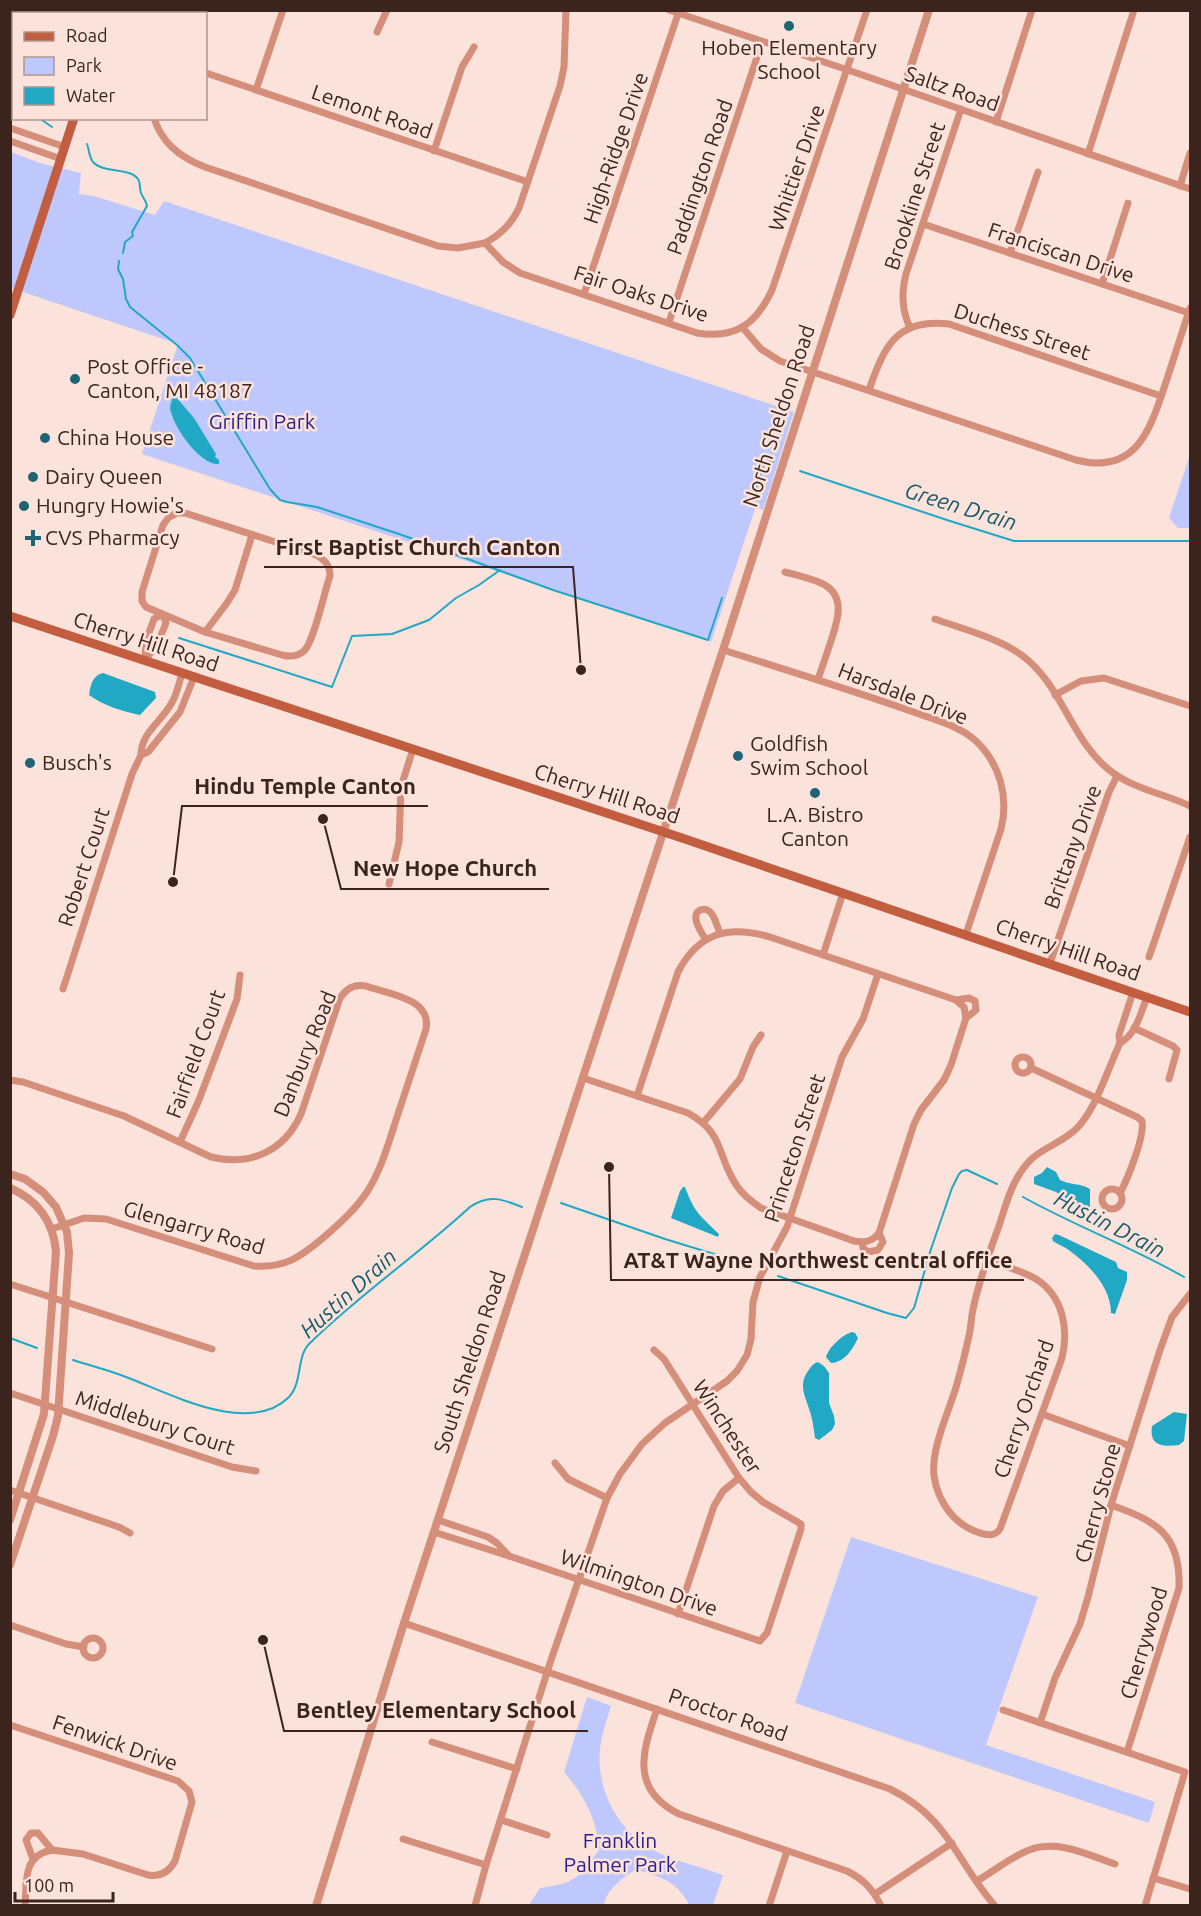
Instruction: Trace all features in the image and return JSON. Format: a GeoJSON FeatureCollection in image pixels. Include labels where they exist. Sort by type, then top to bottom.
{"type":"FeatureCollection","features":[{"type":"Feature","properties":{"kind":"main road"},"geometry":{"type":"LineString","coordinates":[[10,315],[73,120]]}},
{"type":"Feature","properties":{"kind":"main road","name":"Cherry Hill Road"},"geometry":{"type":"LineString","coordinates":[[10,616],[663,832],[1191,1012]]}},
{"type":"Feature","properties":{"kind":"street"},"geometry":{"type":"LineString","coordinates":[[256,90],[283,10]]}},
{"type":"Feature","properties":{"kind":"street"},"geometry":{"type":"LineString","coordinates":[[377,32],[387,10]]}},
{"type":"Feature","properties":{"kind":"street"},"geometry":{"type":"LineString","coordinates":[[155,120],[161,135],[174,151],[195,164],[438,246],[458,248],[485,243],[501,232],[519,208],[562,76],[566,10]]}},
{"type":"Feature","properties":{"kind":"street","name":"Saltz Road"},"geometry":{"type":"LineString","coordinates":[[669,10],[1191,189]]}},
{"type":"Feature","properties":{"kind":"street","name":"Whittier Drive"},"geometry":{"type":"LineString","coordinates":[[742,327],[760,313],[772,290],[867,10]]}},
{"type":"Feature","properties":{"kind":"street","name":"North Sheldon Road"},"geometry":{"type":"LineString","coordinates":[[663,832],[929,10]]}},
{"type":"Feature","properties":{"kind":"street"},"geometry":{"type":"LineString","coordinates":[[996,122],[1032,10]]}},
{"type":"Feature","properties":{"kind":"street"},"geometry":{"type":"LineString","coordinates":[[1088,154],[1134,10]]}},
{"type":"Feature","properties":{"kind":"street","name":"High-Ridge Drive"},"geometry":{"type":"LineString","coordinates":[[584,294],[678,14]]}},
{"type":"Feature","properties":{"kind":"street","name":"Paddington Road"},"geometry":{"type":"LineString","coordinates":[[669,322],[762,42]]}},
{"type":"Feature","properties":{"kind":"street"},"geometry":{"type":"LineString","coordinates":[[434,151],[462,67],[474,48]]}},
{"type":"Feature","properties":{"kind":"street","name":"Lemont Road"},"geometry":{"type":"LineString","coordinates":[[207,74],[528,182]]}},
{"type":"Feature","properties":{"kind":"street","name":"Brookline Street"},"geometry":{"type":"LineString","coordinates":[[910,328],[903,308],[903,286],[961,109]]}},
{"type":"Feature","properties":{"kind":"street"},"geometry":{"type":"LineString","coordinates":[[10,128],[65,147]]}},
{"type":"Feature","properties":{"kind":"street"},"geometry":{"type":"LineString","coordinates":[[10,141],[61,159]]}},
{"type":"Feature","properties":{"kind":"street"},"geometry":{"type":"LineString","coordinates":[[1180,186],[1191,153]]}},
{"type":"Feature","properties":{"kind":"street"},"geometry":{"type":"LineString","coordinates":[[1010,253],[1038,172]]}},
{"type":"Feature","properties":{"kind":"street"},"geometry":{"type":"LineString","coordinates":[[1102,284],[1128,203]]}},
{"type":"Feature","properties":{"kind":"street","name":"Franciscan Drive"},"geometry":{"type":"LineString","coordinates":[[922,224],[1102,284],[1190,310]]}},
{"type":"Feature","properties":{"kind":"street","name":"Fair Oaks Drive"},"geometry":{"type":"LineString","coordinates":[[485,243],[503,262],[516,271],[697,333],[726,333],[742,327]]}},
{"type":"Feature","properties":{"kind":"street"},"geometry":{"type":"LineString","coordinates":[[742,327],[754,343],[780,361],[1076,460],[1097,463],[1119,458],[1133,450],[1145,436],[1190,310]]}},
{"type":"Feature","properties":{"kind":"street","name":"Duchess Street"},"geometry":{"type":"LineString","coordinates":[[910,328],[930,323],[949,324],[1161,396]]}},
{"type":"Feature","properties":{"kind":"street"},"geometry":{"type":"LineString","coordinates":[[869,390],[884,352],[897,337],[910,328]]}},
{"type":"Feature","properties":{"kind":"street"},"geometry":{"type":"LineString","coordinates":[[177,513],[185,513],[252,535],[316,555],[327,564],[330,576],[308,644],[303,652],[290,656],[205,632],[146,607],[141,597],[163,525],[169,517],[177,513]]}},
{"type":"Feature","properties":{"kind":"street"},"geometry":{"type":"LineString","coordinates":[[205,632],[235,590],[252,535]]}},
{"type":"Feature","properties":{"kind":"street"},"geometry":{"type":"LineString","coordinates":[[785,572],[827,586],[839,604],[838,619],[818,680]]}},
{"type":"Feature","properties":{"kind":"street"},"geometry":{"type":"LineString","coordinates":[[145,660],[157,645],[166,623],[163,615]]}},
{"type":"Feature","properties":{"kind":"street"},"geometry":{"type":"LineString","coordinates":[[145,660],[146,641],[154,620],[163,615]]}},
{"type":"Feature","properties":{"kind":"street"},"geometry":{"type":"LineString","coordinates":[[935,620],[1020,653],[1039,671],[1084,744],[1100,762],[1117,776],[1132,784],[1191,806]]}},
{"type":"Feature","properties":{"kind":"street","name":"Harsdale Drive"},"geometry":{"type":"LineString","coordinates":[[723,650],[954,727],[976,741],[992,761],[1002,788],[1004,819],[966,934]]}},
{"type":"Feature","properties":{"kind":"street","name":"Robert Court"},"geometry":{"type":"LineString","coordinates":[[63,989],[132,774],[141,755],[141,747],[146,735],[173,702],[182,673]]}},
{"type":"Feature","properties":{"kind":"street","name":"Robert Court"},"geometry":{"type":"LineString","coordinates":[[141,755],[148,752],[180,712],[194,677]]}},
{"type":"Feature","properties":{"kind":"street"},"geometry":{"type":"LineString","coordinates":[[1055,695],[1081,681],[1104,678],[1191,706]]}},
{"type":"Feature","properties":{"kind":"street"},"geometry":{"type":"LineString","coordinates":[[389,884],[399,842],[401,788],[413,749]]}},
{"type":"Feature","properties":{"kind":"street","name":"Brittany Drive"},"geometry":{"type":"LineString","coordinates":[[1050,963],[1109,792],[1117,776]]}},
{"type":"Feature","properties":{"kind":"street","name":"South Sheldon Road"},"geometry":{"type":"LineString","coordinates":[[316,1905],[404,1623],[663,832]]}},
{"type":"Feature","properties":{"kind":"street"},"geometry":{"type":"LineString","coordinates":[[1149,957],[1191,837]]}},
{"type":"Feature","properties":{"kind":"street"},"geometry":{"type":"LineString","coordinates":[[823,955],[843,893]]}},
{"type":"Feature","properties":{"kind":"street"},"geometry":{"type":"LineString","coordinates":[[705,940],[696,919],[696,914],[700,910],[710,912],[720,933]]}},
{"type":"Feature","properties":{"kind":"street"},"geometry":{"type":"LineString","coordinates":[[637,1096],[678,972],[689,955],[705,940],[720,933],[752,932],[956,1000],[972,999],[976,1004],[976,1010],[966,1014]]}},
{"type":"Feature","properties":{"kind":"street","name":"Princeton Street"},"geometry":{"type":"LineString","coordinates":[[475,1905],[547,1671],[607,1498],[620,1474],[642,1444],[665,1423],[732,1377],[747,1354],[751,1339],[751,1312],[762,1272],[783,1238],[842,1057],[863,1019],[878,974]]}},
{"type":"Feature","properties":{"kind":"street","name":"Fairfield Court"},"geometry":{"type":"LineString","coordinates":[[180,1142],[199,1100],[237,999],[240,975]]}},
{"type":"Feature","properties":{"kind":"street","name":"Danbury Road"},"geometry":{"type":"LineString","coordinates":[[10,1080],[115,1112],[211,1157],[234,1160],[260,1155],[282,1142],[293,1129],[302,1114],[340,998],[349,988],[362,986],[414,1002],[423,1010],[427,1018]]}},
{"type":"Feature","properties":{"kind":"street"},"geometry":{"type":"LineString","coordinates":[[987,1260],[1008,1197],[1024,1167],[1035,1154],[1073,1131],[1083,1120],[1096,1098],[1120,1043],[1119,1035],[1133,992]]}},
{"type":"Feature","properties":{"kind":"street"},"geometry":{"type":"LineString","coordinates":[[1120,1043],[1128,1039],[1147,997]]}},
{"type":"Feature","properties":{"kind":"street"},"geometry":{"type":"LineString","coordinates":[[956,1000],[966,1014]]}},
{"type":"Feature","properties":{"kind":"street"},"geometry":{"type":"LineString","coordinates":[[879,1233],[883,1242],[879,1250],[868,1252],[863,1248],[866,1242],[879,1233],[914,1124],[921,1110],[948,1073],[966,1014]]}},
{"type":"Feature","properties":{"kind":"street","name":"Glengarry Road"},"geometry":{"type":"LineString","coordinates":[[52,1229],[84,1218],[106,1219],[254,1266],[276,1266],[296,1259],[346,1217],[372,1185],[383,1161],[426,1029],[427,1018]]}},
{"type":"Feature","properties":{"kind":"street"},"geometry":{"type":"LineString","coordinates":[[1134,1028],[1177,1050],[1169,1079]]}},
{"type":"Feature","properties":{"kind":"street"},"geometry":{"type":"LineString","coordinates":[[703,1123],[740,1079],[760,1035]]}},
{"type":"Feature","properties":{"kind":"street"},"geometry":{"type":"LineString","coordinates":[[1031,1068],[1140,1118],[1143,1124],[1142,1134],[1128,1178],[1120,1193]]}},
{"type":"Feature","properties":{"kind":"street"},"geometry":{"type":"LineString","coordinates":[[583,1078],[688,1113],[703,1123],[718,1141],[732,1178],[742,1193],[761,1208],[866,1242]]}},
{"type":"Feature","properties":{"kind":"street"},"geometry":{"type":"LineString","coordinates":[[10,1565],[53,1436],[58,1409],[69,1253],[65,1224],[56,1207],[43,1191],[25,1179],[11,1174]]}},
{"type":"Feature","properties":{"kind":"street"},"geometry":{"type":"LineString","coordinates":[[10,1188],[26,1196],[40,1208],[52,1229],[56,1251],[45,1405],[38,1436],[15,1492],[10,1520]]}},
{"type":"Feature","properties":{"kind":"street","name":"Cherry Orchard"},"geometry":{"type":"LineString","coordinates":[[987,1260],[1027,1274],[1037,1280],[1050,1292],[1061,1311],[1065,1326],[1065,1347],[1042,1414],[1000,1529],[994,1535],[989,1535],[971,1529],[950,1514],[938,1493],[934,1464],[965,1352],[973,1310],[987,1260]]}},
{"type":"Feature","properties":{"kind":"street"},"geometry":{"type":"LineString","coordinates":[[10,1284],[212,1349]]}},
{"type":"Feature","properties":{"kind":"street","name":"Cherry Stone"},"geometry":{"type":"LineString","coordinates":[[1040,1723],[1055,1678],[1080,1624],[1111,1505],[1172,1317],[1191,1294]]}},
{"type":"Feature","properties":{"kind":"street","name":"Winchester"},"geometry":{"type":"LineString","coordinates":[[654,1350],[664,1359],[739,1478],[763,1502],[800,1523],[798,1538],[767,1633],[759,1641]]}},
{"type":"Feature","properties":{"kind":"street","name":"Middlebury Court"},"geometry":{"type":"LineString","coordinates":[[10,1393],[232,1467],[256,1471]]}},
{"type":"Feature","properties":{"kind":"street"},"geometry":{"type":"LineString","coordinates":[[1042,1414],[1130,1446]]}},
{"type":"Feature","properties":{"kind":"street"},"geometry":{"type":"LineString","coordinates":[[555,1463],[568,1479],[607,1498]]}},
{"type":"Feature","properties":{"kind":"street"},"geometry":{"type":"LineString","coordinates":[[678,1614],[714,1506],[723,1491],[739,1478]]}},
{"type":"Feature","properties":{"kind":"street"},"geometry":{"type":"LineString","coordinates":[[15,1492],[130,1533]]}},
{"type":"Feature","properties":{"kind":"street","name":"Cherrywood"},"geometry":{"type":"LineString","coordinates":[[1111,1505],[1145,1518],[1158,1527],[1169,1541],[1177,1557],[1179,1568],[1177,1597],[1126,1752]]}},
{"type":"Feature","properties":{"kind":"street","name":"Wilmington Drive"},"geometry":{"type":"LineString","coordinates":[[438,1520],[488,1537],[509,1556]]}},
{"type":"Feature","properties":{"kind":"street","name":"Wilmington Drive"},"geometry":{"type":"LineString","coordinates":[[434,1532],[759,1641]]}},
{"type":"Feature","properties":{"kind":"street","name":"Proctor Road"},"geometry":{"type":"LineString","coordinates":[[404,1623],[890,1789],[908,1798],[945,1832],[995,1905]]}},
{"type":"Feature","properties":{"kind":"street"},"geometry":{"type":"LineString","coordinates":[[10,1625],[66,1644],[84,1647]]}},
{"type":"Feature","properties":{"kind":"street"},"geometry":{"type":"LineString","coordinates":[[657,1708],[645,1743],[643,1760],[647,1781],[658,1799],[668,1808],[679,1814],[851,1873],[866,1882],[881,1905]]}},
{"type":"Feature","properties":{"kind":"street"},"geometry":{"type":"LineString","coordinates":[[1003,1710],[1185,1772],[1144,1905]]}},
{"type":"Feature","properties":{"kind":"street","name":"Fenwick Drive"},"geometry":{"type":"LineString","coordinates":[[10,1725],[178,1781],[185,1785],[192,1798],[192,1806],[175,1861],[171,1868],[156,1876],[83,1854],[52,1850]]}},
{"type":"Feature","properties":{"kind":"street"},"geometry":{"type":"LineString","coordinates":[[432,1742],[517,1769]]}},
{"type":"Feature","properties":{"kind":"street"},"geometry":{"type":"LineString","coordinates":[[501,1820],[548,1835]]}},
{"type":"Feature","properties":{"kind":"street"},"geometry":{"type":"LineString","coordinates":[[25,1905],[27,1874],[33,1859],[42,1852],[52,1850],[38,1833],[31,1833],[26,1840],[33,1859]]}},
{"type":"Feature","properties":{"kind":"street"},"geometry":{"type":"LineString","coordinates":[[403,1839],[486,1865]]}},
{"type":"Feature","properties":{"kind":"street"},"geometry":{"type":"LineString","coordinates":[[875,1894],[952,1843]]}},
{"type":"Feature","properties":{"kind":"street"},"geometry":{"type":"LineString","coordinates":[[977,1881],[1022,1853],[1046,1846],[1063,1847],[1115,1864]]}},
{"type":"Feature","properties":{"kind":"street"},"geometry":{"type":"LineString","coordinates":[[769,1905],[787,1851]]}},
{"type":"Feature","properties":{"kind":"street"},"geometry":{"type":"LineString","coordinates":[[1153,1878],[1191,1889]]}},
{"type":"Feature","properties":{"kind":"green space","name":"Griffin Park"},"geometry":{"type":"Polygon","coordinates":[[[11,152],[40,163],[81,173],[79,194],[94,196],[155,215],[164,201],[794,412],[763,510],[756,507],[754,512],[711,642],[142,454],[178,344],[11,288],[11,152]]]}},
{"type":"Feature","properties":{"kind":"green space"},"geometry":{"type":"Polygon","coordinates":[[[1190,455],[1190,528],[1178,528],[1169,518],[1190,455]]]}},
{"type":"Feature","properties":{"kind":"green space"},"geometry":{"type":"Polygon","coordinates":[[[851,1537],[1038,1597],[986,1745],[1155,1802],[1149,1823],[795,1703],[851,1537]]]}},
{"type":"Feature","properties":{"kind":"green space","name":"Franklin Palmer Park"},"geometry":{"type":"Polygon","coordinates":[[[587,1697],[611,1706],[602,1739],[600,1766],[602,1781],[613,1810],[632,1834],[657,1852],[723,1875],[713,1905],[689,1905],[674,1885],[652,1874],[635,1870],[611,1889],[604,1905],[529,1905],[540,1888],[561,1884],[575,1878],[599,1850],[596,1828],[588,1808],[564,1772],[587,1697]]]}},
{"type":"Feature","properties":{"kind":"water"},"geometry":{"type":"Polygon","coordinates":[[[176,397],[194,418],[216,454],[215,457],[219,460],[219,464],[204,459],[183,436],[170,410],[172,400],[176,397]]]}},
{"type":"Feature","properties":{"kind":"water"},"geometry":{"type":"Polygon","coordinates":[[[103,673],[155,692],[156,698],[140,715],[101,702],[89,695],[94,678],[103,673]]]}},
{"type":"Feature","properties":{"kind":"water"},"geometry":{"type":"Polygon","coordinates":[[[1047,1167],[1056,1172],[1060,1180],[1090,1189],[1090,1212],[1083,1210],[1056,1192],[1034,1184],[1034,1177],[1047,1167]]]}},
{"type":"Feature","properties":{"kind":"water"},"geometry":{"type":"Polygon","coordinates":[[[683,1187],[699,1214],[719,1234],[718,1237],[671,1218],[683,1187]]]}},
{"type":"Feature","properties":{"kind":"water"},"geometry":{"type":"Polygon","coordinates":[[[1055,1234],[1116,1262],[1118,1268],[1127,1272],[1127,1280],[1115,1314],[1111,1313],[1107,1294],[1098,1278],[1077,1257],[1053,1241],[1055,1234]]]}},
{"type":"Feature","properties":{"kind":"water"},"geometry":{"type":"Polygon","coordinates":[[[852,1332],[858,1338],[851,1351],[844,1358],[831,1363],[826,1357],[830,1349],[852,1332]]]}},
{"type":"Feature","properties":{"kind":"water"},"geometry":{"type":"Polygon","coordinates":[[[818,1362],[829,1373],[829,1403],[835,1424],[832,1430],[819,1440],[815,1438],[803,1387],[808,1371],[813,1364],[818,1362]]]}},
{"type":"Feature","properties":{"kind":"water"},"geometry":{"type":"Polygon","coordinates":[[[1174,1412],[1187,1414],[1184,1441],[1179,1445],[1158,1444],[1153,1438],[1152,1426],[1174,1412]]]}},
{"type":"Feature","properties":{"kind":"waterway","name":"Green Drain"},"geometry":{"type":"LineString","coordinates":[[42,120],[52,127]]}},
{"type":"Feature","properties":{"kind":"waterway","name":"Green Drain"},"geometry":{"type":"LineString","coordinates":[[87,144],[92,160],[98,166],[129,173],[138,179],[147,206],[132,232],[133,236],[125,242],[123,253]]}},
{"type":"Feature","properties":{"kind":"waterway","name":"Green Drain"},"geometry":{"type":"LineString","coordinates":[[119,261],[118,269],[130,307],[190,358],[270,489],[280,500],[317,507],[553,590],[708,640],[722,598]]}},
{"type":"Feature","properties":{"kind":"waterway","name":"Green Drain"},"geometry":{"type":"LineString","coordinates":[[751,503],[764,464],[767,461],[773,462]]}},
{"type":"Feature","properties":{"kind":"waterway","name":"Green Drain"},"geometry":{"type":"LineString","coordinates":[[800,471],[1014,541],[1190,541]]}},
{"type":"Feature","properties":{"kind":"waterway"},"geometry":{"type":"LineString","coordinates":[[179,638],[332,687],[352,636],[392,634],[429,620],[456,598],[500,570]]}},
{"type":"Feature","properties":{"kind":"waterway","name":"Hustin Drain"},"geometry":{"type":"LineString","coordinates":[[778,1276],[906,1318],[914,1308],[931,1249],[959,1174],[967,1170],[997,1184]]}},
{"type":"Feature","properties":{"kind":"waterway","name":"Hustin Drain"},"geometry":{"type":"LineString","coordinates":[[1023,1197],[1184,1277]]}},
{"type":"Feature","properties":{"kind":"waterway","name":"Hustin Drain"},"geometry":{"type":"LineString","coordinates":[[73,1360],[209,1408],[253,1413],[272,1408],[289,1397],[293,1391],[303,1355],[310,1343],[470,1207],[490,1199],[522,1207]]}},
{"type":"Feature","properties":{"kind":"waterway","name":"Hustin Drain"},"geometry":{"type":"LineString","coordinates":[[561,1203],[750,1265]]}},
{"type":"Feature","properties":{"kind":"waterway","name":"Hustin Drain"},"geometry":{"type":"LineString","coordinates":[[10,1338],[37,1348]]}},
{"type":"Feature","properties":{"kind":"place","name":"Hoben Elementary School"},"geometry":{"type":"Point","coordinates":[789,26]}},
{"type":"Feature","properties":{"kind":"place","name":"Post Office - Canton, MI 48187"},"geometry":{"type":"Point","coordinates":[75,379]}},
{"type":"Feature","properties":{"kind":"place","name":"China House"},"geometry":{"type":"Point","coordinates":[45,438]}},
{"type":"Feature","properties":{"kind":"place","name":"Dairy Queen"},"geometry":{"type":"Point","coordinates":[33,477]}},
{"type":"Feature","properties":{"kind":"place","name":"Hungry Howie's"},"geometry":{"type":"Point","coordinates":[24,506]}},
{"type":"Feature","properties":{"kind":"place","name":"CVS Pharmacy"},"geometry":{"type":"Point","coordinates":[33,538]}},
{"type":"Feature","properties":{"kind":"place","name":"First Baptist Church Canton"},"geometry":{"type":"Point","coordinates":[581,670]}},
{"type":"Feature","properties":{"kind":"place","name":"Goldfish Swim School"},"geometry":{"type":"Point","coordinates":[738,756]}},
{"type":"Feature","properties":{"kind":"place","name":"Busch's"},"geometry":{"type":"Point","coordinates":[30,763]}},
{"type":"Feature","properties":{"kind":"place","name":"L.A. Bistro Canton"},"geometry":{"type":"Point","coordinates":[815,793]}},
{"type":"Feature","properties":{"kind":"place","name":"New Hope Church"},"geometry":{"type":"Point","coordinates":[323,819]}},
{"type":"Feature","properties":{"kind":"place","name":"Hindu Temple Canton"},"geometry":{"type":"Point","coordinates":[173,882]}},
{"type":"Feature","properties":{"kind":"place","name":"AT&T Wayne Northwest central office"},"geometry":{"type":"Point","coordinates":[609,1167]}},
{"type":"Feature","properties":{"kind":"place","name":"Bentley Elementary School"},"geometry":{"type":"Point","coordinates":[263,1640]}}]}
